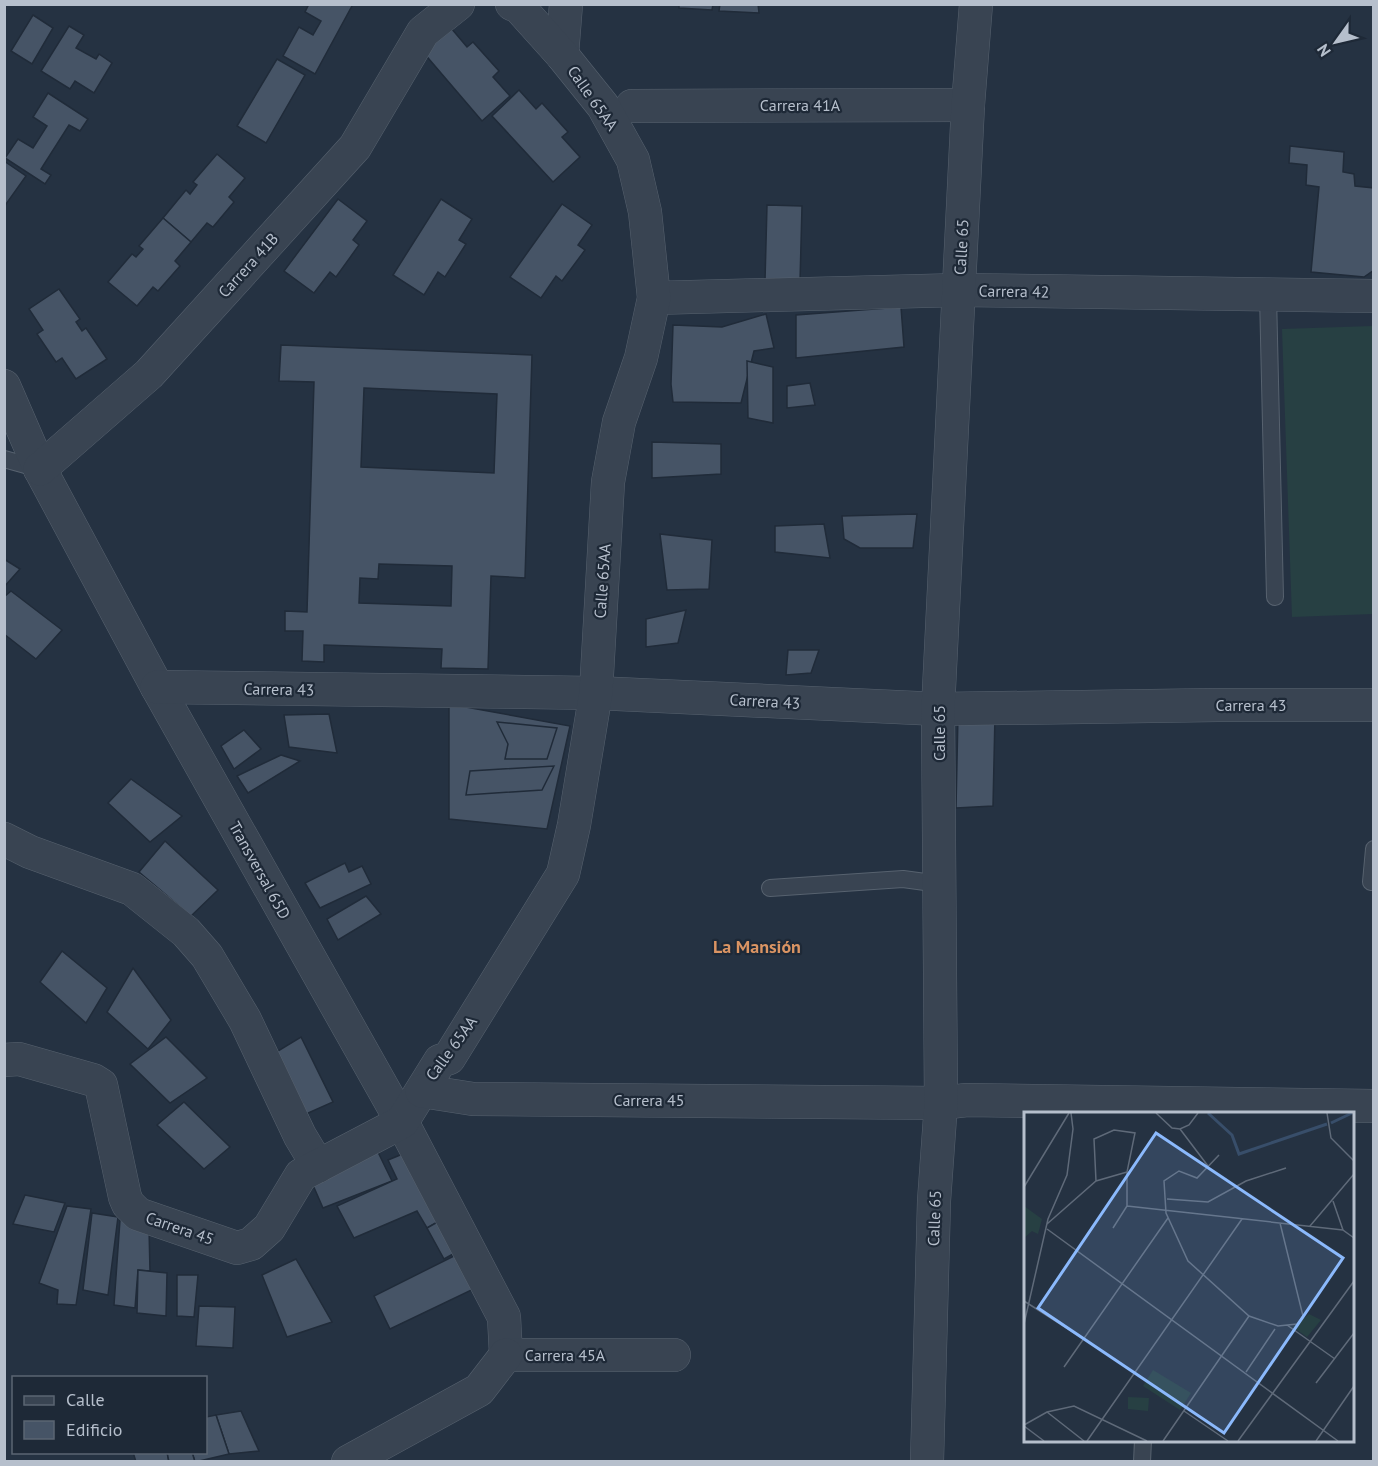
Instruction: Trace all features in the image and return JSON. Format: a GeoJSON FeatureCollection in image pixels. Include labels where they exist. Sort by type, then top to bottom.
{"type":"FeatureCollection","features":[{"type":"Feature","properties":{"kind":"street","name":"Carrera 41B"},"geometry":{"type":"LineString","coordinates":[[40,469],[149,374],[355,147],[423,32],[458,4]]}},
{"type":"Feature","properties":{"kind":"street","name":"Calle 65AA"},"geometry":{"type":"LineString","coordinates":[[422,1091],[440,1061],[449,1058],[563,874],[574,825],[596,693],[608,482],[619,422],[641,358],[654,298],[645,212],[633,160],[603,106],[562,55],[518,6],[512,4]]}},
{"type":"Feature","properties":{"kind":"street","name":"Calle 65AA"},"geometry":{"type":"LineString","coordinates":[[562,55],[566,4]]}},
{"type":"Feature","properties":{"kind":"street","name":"Calle 65"},"geometry":{"type":"LineString","coordinates":[[927,1461],[934,1201],[941,1103],[938,709],[968,105],[976,4]]}},
{"type":"Feature","properties":{"kind":"street","name":"Carrera 41A"},"geometry":{"type":"LineString","coordinates":[[632,106],[968,105]]}},
{"type":"Feature","properties":{"kind":"street","name":"Carrera 42"},"geometry":{"type":"LineString","coordinates":[[654,298],[959,290],[1374,297]]}},
{"type":"Feature","properties":{"kind":"street","name":"Transversal 65D"},"geometry":{"type":"LineString","coordinates":[[4,386],[40,469],[157,687],[402,1122],[504,1317],[506,1355]]}},
{"type":"Feature","properties":{"kind":"street","name":"Carrera 43"},"geometry":{"type":"LineString","coordinates":[[157,687],[596,693],[938,709],[1374,705]]}},
{"type":"Feature","properties":{"kind":"street"},"geometry":{"type":"LineString","coordinates":[[4,838],[30,852],[132,889],[186,932],[207,956],[245,1020],[300,1137],[318,1166]]}},
{"type":"Feature","properties":{"kind":"street","name":"Carrera 45"},"geometry":{"type":"LineString","coordinates":[[4,1060],[19,1059],[102,1085],[128,1204],[138,1214],[237,1248],[252,1244],[268,1228],[301,1175],[402,1122],[422,1091],[473,1099],[941,1103],[967,1100],[1374,1106]]}},
{"type":"Feature","properties":{"kind":"street","name":"Carrera 45A"},"geometry":{"type":"LineString","coordinates":[[348,1461],[479,1390],[506,1355],[674,1355]]}},
{"type":"Feature","properties":{"kind":"lane"},"geometry":{"type":"LineString","coordinates":[[1268,295],[1275,597]]}},
{"type":"Feature","properties":{"kind":"lane"},"geometry":{"type":"LineString","coordinates":[[4,459],[40,469]]}},
{"type":"Feature","properties":{"kind":"lane"},"geometry":{"type":"LineString","coordinates":[[1371,882],[1374,849]]}},
{"type":"Feature","properties":{"kind":"lane"},"geometry":{"type":"LineString","coordinates":[[770,888],[903,879],[940,884]]}},
{"type":"Feature","properties":{"kind":"lane"},"geometry":{"type":"LineString","coordinates":[[1142,1461],[1143,1442]]}},
{"type":"Feature","properties":{"kind":"green space"},"geometry":{"type":"Polygon","coordinates":[[[1373,326],[1373,614],[1292,617],[1282,329],[1373,326]]]}},
{"type":"Feature","properties":{"kind":"building"},"geometry":{"type":"Polygon","coordinates":[[[309,4],[353,4],[315,74],[283,56],[299,27],[313,35],[321,21],[305,12],[309,4]]]}},
{"type":"Feature","properties":{"kind":"building"},"geometry":{"type":"Polygon","coordinates":[[[679,4],[713,4],[712,10],[679,8],[679,4]]]}},
{"type":"Feature","properties":{"kind":"building"},"geometry":{"type":"Polygon","coordinates":[[[720,4],[758,4],[759,13],[719,11],[720,4]]]}},
{"type":"Feature","properties":{"kind":"building"},"geometry":{"type":"Polygon","coordinates":[[[33,15],[53,28],[32,64],[11,51],[33,15]]]}},
{"type":"Feature","properties":{"kind":"building"},"geometry":{"type":"Polygon","coordinates":[[[69,26],[84,35],[76,48],[96,59],[99,54],[112,63],[94,93],[75,81],[70,89],[41,71],[69,26]]]}},
{"type":"Feature","properties":{"kind":"building"},"geometry":{"type":"Polygon","coordinates":[[[451,28],[467,47],[473,42],[499,71],[493,77],[510,96],[482,121],[423,52],[451,28]]]}},
{"type":"Feature","properties":{"kind":"building"},"geometry":{"type":"Polygon","coordinates":[[[277,59],[305,75],[266,143],[237,126],[277,59]]]}},
{"type":"Feature","properties":{"kind":"building"},"geometry":{"type":"Polygon","coordinates":[[[519,90],[536,109],[542,103],[568,132],[562,137],[580,157],[553,182],[492,116],[519,90]]]}},
{"type":"Feature","properties":{"kind":"building"},"geometry":{"type":"Polygon","coordinates":[[[48,93],[88,119],[80,131],[69,125],[41,169],[51,175],[45,184],[5,158],[18,139],[33,148],[47,126],[33,117],[48,93]]]}},
{"type":"Feature","properties":{"kind":"building"},"geometry":{"type":"Polygon","coordinates":[[[1290,146],[1344,152],[1343,172],[1354,174],[1355,186],[1374,188],[1374,270],[1364,277],[1311,272],[1319,187],[1306,185],[1307,165],[1289,163],[1290,146]]]}},
{"type":"Feature","properties":{"kind":"building"},"geometry":{"type":"Polygon","coordinates":[[[217,154],[245,178],[229,197],[234,202],[213,227],[207,223],[191,242],[163,218],[186,190],[190,194],[197,185],[193,182],[217,154]]]}},
{"type":"Feature","properties":{"kind":"building"},"geometry":{"type":"Polygon","coordinates":[[[4,161],[26,176],[4,207],[4,161]]]}},
{"type":"Feature","properties":{"kind":"building"},"geometry":{"type":"Polygon","coordinates":[[[338,199],[367,221],[353,240],[359,245],[336,277],[330,272],[314,293],[284,271],[338,199]]]}},
{"type":"Feature","properties":{"kind":"building"},"geometry":{"type":"Polygon","coordinates":[[[441,199],[472,219],[459,240],[466,244],[445,277],[438,272],[424,295],[393,275],[441,199]]]}},
{"type":"Feature","properties":{"kind":"building"},"geometry":{"type":"Polygon","coordinates":[[[562,204],[592,225],[578,245],[585,250],[562,281],[556,276],[541,298],[510,277],[562,204]]]}},
{"type":"Feature","properties":{"kind":"building"},"geometry":{"type":"Polygon","coordinates":[[[767,205],[802,206],[800,282],[765,281],[767,205]]]}},
{"type":"Feature","properties":{"kind":"building"},"geometry":{"type":"Polygon","coordinates":[[[163,218],[191,242],[175,261],[180,266],[158,291],[153,287],[137,306],[108,282],[132,254],[136,257],[143,249],[139,246],[163,218]]]}},
{"type":"Feature","properties":{"kind":"building"},"geometry":{"type":"Polygon","coordinates":[[[59,289],[80,319],[76,322],[82,331],[86,328],[107,359],[76,379],[62,358],[56,362],[37,334],[43,330],[29,309],[59,289]]]}},
{"type":"Feature","properties":{"kind":"building"},"geometry":{"type":"Polygon","coordinates":[[[901,307],[904,347],[796,358],[796,315],[901,307]]]}},
{"type":"Feature","properties":{"kind":"building"},"geometry":{"type":"Polygon","coordinates":[[[766,314],[774,348],[754,351],[741,403],[673,402],[671,384],[673,325],[722,327],[766,314]]]}},
{"type":"Feature","properties":{"kind":"building"},"geometry":{"type":"Polygon","coordinates":[[[281,345],[532,355],[525,578],[491,576],[488,669],[441,668],[442,649],[324,645],[324,662],[302,661],[303,631],[285,631],[285,611],[307,612],[314,382],[279,381],[281,345]],[[364,388],[361,467],[494,473],[497,394],[364,388]],[[379,564],[378,579],[360,578],[359,603],[451,606],[452,566],[379,564]]]}},
{"type":"Feature","properties":{"kind":"building"},"geometry":{"type":"Polygon","coordinates":[[[747,361],[773,367],[773,423],[748,418],[747,361]]]}},
{"type":"Feature","properties":{"kind":"building"},"geometry":{"type":"Polygon","coordinates":[[[810,383],[815,405],[787,408],[787,386],[810,383]]]}},
{"type":"Feature","properties":{"kind":"building"},"geometry":{"type":"Polygon","coordinates":[[[652,442],[721,444],[721,474],[652,478],[652,442]]]}},
{"type":"Feature","properties":{"kind":"building"},"geometry":{"type":"Polygon","coordinates":[[[917,514],[913,548],[860,548],[844,539],[842,516],[917,514]]]}},
{"type":"Feature","properties":{"kind":"building"},"geometry":{"type":"Polygon","coordinates":[[[824,524],[830,558],[775,552],[775,526],[824,524]]]}},
{"type":"Feature","properties":{"kind":"building"},"geometry":{"type":"Polygon","coordinates":[[[660,534],[712,540],[709,589],[667,590],[660,534]]]}},
{"type":"Feature","properties":{"kind":"building"},"geometry":{"type":"Polygon","coordinates":[[[4,559],[20,569],[4,587],[4,559]]]}},
{"type":"Feature","properties":{"kind":"building"},"geometry":{"type":"Polygon","coordinates":[[[11,591],[62,630],[36,659],[4,634],[4,597],[11,591]]]}},
{"type":"Feature","properties":{"kind":"building"},"geometry":{"type":"Polygon","coordinates":[[[686,610],[678,643],[646,647],[646,619],[686,610]]]}},
{"type":"Feature","properties":{"kind":"building"},"geometry":{"type":"Polygon","coordinates":[[[788,650],[819,650],[811,673],[786,675],[788,650]]]}},
{"type":"Feature","properties":{"kind":"building"},"geometry":{"type":"Polygon","coordinates":[[[449,704],[570,726],[547,829],[449,819],[449,704]]]}},
{"type":"Feature","properties":{"kind":"building"},"geometry":{"type":"Polygon","coordinates":[[[329,714],[337,753],[289,747],[284,715],[329,714]]]}},
{"type":"Feature","properties":{"kind":"building"},"geometry":{"type":"Polygon","coordinates":[[[958,715],[995,715],[993,806],[956,808],[958,715]]]}},
{"type":"Feature","properties":{"kind":"building"},"geometry":{"type":"Polygon","coordinates":[[[497,722],[557,728],[547,759],[505,759],[508,744],[497,722]]]}},
{"type":"Feature","properties":{"kind":"building"},"geometry":{"type":"Polygon","coordinates":[[[244,730],[261,749],[234,769],[221,746],[244,730]]]}},
{"type":"Feature","properties":{"kind":"building"},"geometry":{"type":"Polygon","coordinates":[[[281,755],[300,761],[248,793],[237,776],[281,755]]]}},
{"type":"Feature","properties":{"kind":"building"},"geometry":{"type":"Polygon","coordinates":[[[554,766],[542,790],[466,795],[470,771],[554,766]]]}},
{"type":"Feature","properties":{"kind":"building"},"geometry":{"type":"Polygon","coordinates":[[[131,779],[182,816],[150,842],[108,803],[131,779]]]}},
{"type":"Feature","properties":{"kind":"building"},"geometry":{"type":"Polygon","coordinates":[[[165,841],[218,890],[191,916],[139,872],[165,841]]]}},
{"type":"Feature","properties":{"kind":"building"},"geometry":{"type":"Polygon","coordinates":[[[345,863],[349,872],[362,866],[371,884],[320,908],[305,883],[345,863]]]}},
{"type":"Feature","properties":{"kind":"building"},"geometry":{"type":"Polygon","coordinates":[[[366,896],[381,914],[338,940],[327,919],[366,896]]]}},
{"type":"Feature","properties":{"kind":"building"},"geometry":{"type":"Polygon","coordinates":[[[62,951],[107,988],[86,1023],[40,982],[62,951]]]}},
{"type":"Feature","properties":{"kind":"building"},"geometry":{"type":"Polygon","coordinates":[[[133,968],[171,1020],[148,1049],[107,1012],[133,968]]]}},
{"type":"Feature","properties":{"kind":"building"},"geometry":{"type":"Polygon","coordinates":[[[166,1037],[207,1078],[170,1103],[130,1064],[166,1037]]]}},
{"type":"Feature","properties":{"kind":"building"},"geometry":{"type":"Polygon","coordinates":[[[301,1037],[333,1102],[297,1118],[268,1057],[301,1037]]]}},
{"type":"Feature","properties":{"kind":"building"},"geometry":{"type":"Polygon","coordinates":[[[184,1102],[230,1147],[204,1169],[157,1125],[184,1102]]]}},
{"type":"Feature","properties":{"kind":"building"},"geometry":{"type":"Polygon","coordinates":[[[375,1146],[392,1181],[323,1208],[309,1176],[375,1146]]]}},
{"type":"Feature","properties":{"kind":"building"},"geometry":{"type":"Polygon","coordinates":[[[410,1151],[448,1216],[427,1228],[417,1211],[354,1238],[337,1206],[397,1179],[388,1160],[410,1151]]]}},
{"type":"Feature","properties":{"kind":"building"},"geometry":{"type":"Polygon","coordinates":[[[25,1195],[65,1203],[54,1232],[13,1224],[25,1195]]]}},
{"type":"Feature","properties":{"kind":"building"},"geometry":{"type":"Polygon","coordinates":[[[67,1206],[91,1209],[76,1305],[57,1304],[58,1290],[39,1283],[67,1206]]]}},
{"type":"Feature","properties":{"kind":"building"},"geometry":{"type":"Polygon","coordinates":[[[92,1213],[118,1217],[108,1295],[83,1290],[92,1213]]]}},
{"type":"Feature","properties":{"kind":"building"},"geometry":{"type":"Polygon","coordinates":[[[448,1216],[462,1249],[444,1259],[427,1228],[448,1216]]]}},
{"type":"Feature","properties":{"kind":"building"},"geometry":{"type":"Polygon","coordinates":[[[120,1220],[149,1228],[150,1271],[138,1270],[135,1308],[114,1305],[120,1220]]]}},
{"type":"Feature","properties":{"kind":"building"},"geometry":{"type":"Polygon","coordinates":[[[464,1251],[482,1285],[390,1329],[374,1296],[464,1251]]]}},
{"type":"Feature","properties":{"kind":"building"},"geometry":{"type":"Polygon","coordinates":[[[296,1259],[332,1322],[287,1337],[262,1275],[296,1259]]]}},
{"type":"Feature","properties":{"kind":"building"},"geometry":{"type":"Polygon","coordinates":[[[138,1270],[167,1273],[166,1316],[137,1313],[138,1270]]]}},
{"type":"Feature","properties":{"kind":"building"},"geometry":{"type":"Polygon","coordinates":[[[177,1275],[198,1275],[194,1317],[177,1316],[177,1275]]]}},
{"type":"Feature","properties":{"kind":"building"},"geometry":{"type":"Polygon","coordinates":[[[199,1306],[235,1307],[233,1348],[196,1346],[199,1306]]]}},
{"type":"Feature","properties":{"kind":"building"},"geometry":{"type":"Polygon","coordinates":[[[241,1411],[259,1451],[229,1454],[216,1415],[241,1411]]]}},
{"type":"Feature","properties":{"kind":"building"},"geometry":{"type":"Polygon","coordinates":[[[216,1415],[229,1454],[195,1462],[193,1454],[207,1454],[207,1417],[216,1415]]]}},
{"type":"Feature","properties":{"kind":"building"},"geometry":{"type":"Polygon","coordinates":[[[134,1454],[167,1454],[169,1462],[136,1462],[134,1454]]]}},
{"type":"Feature","properties":{"kind":"building"},"geometry":{"type":"Polygon","coordinates":[[[167,1454],[193,1454],[195,1462],[169,1462],[167,1454]]]}},
{"type":"Feature","properties":{"kind":"district","name":"La Mansión"},"geometry":{"type":"Point","coordinates":[757,947]}}]}
